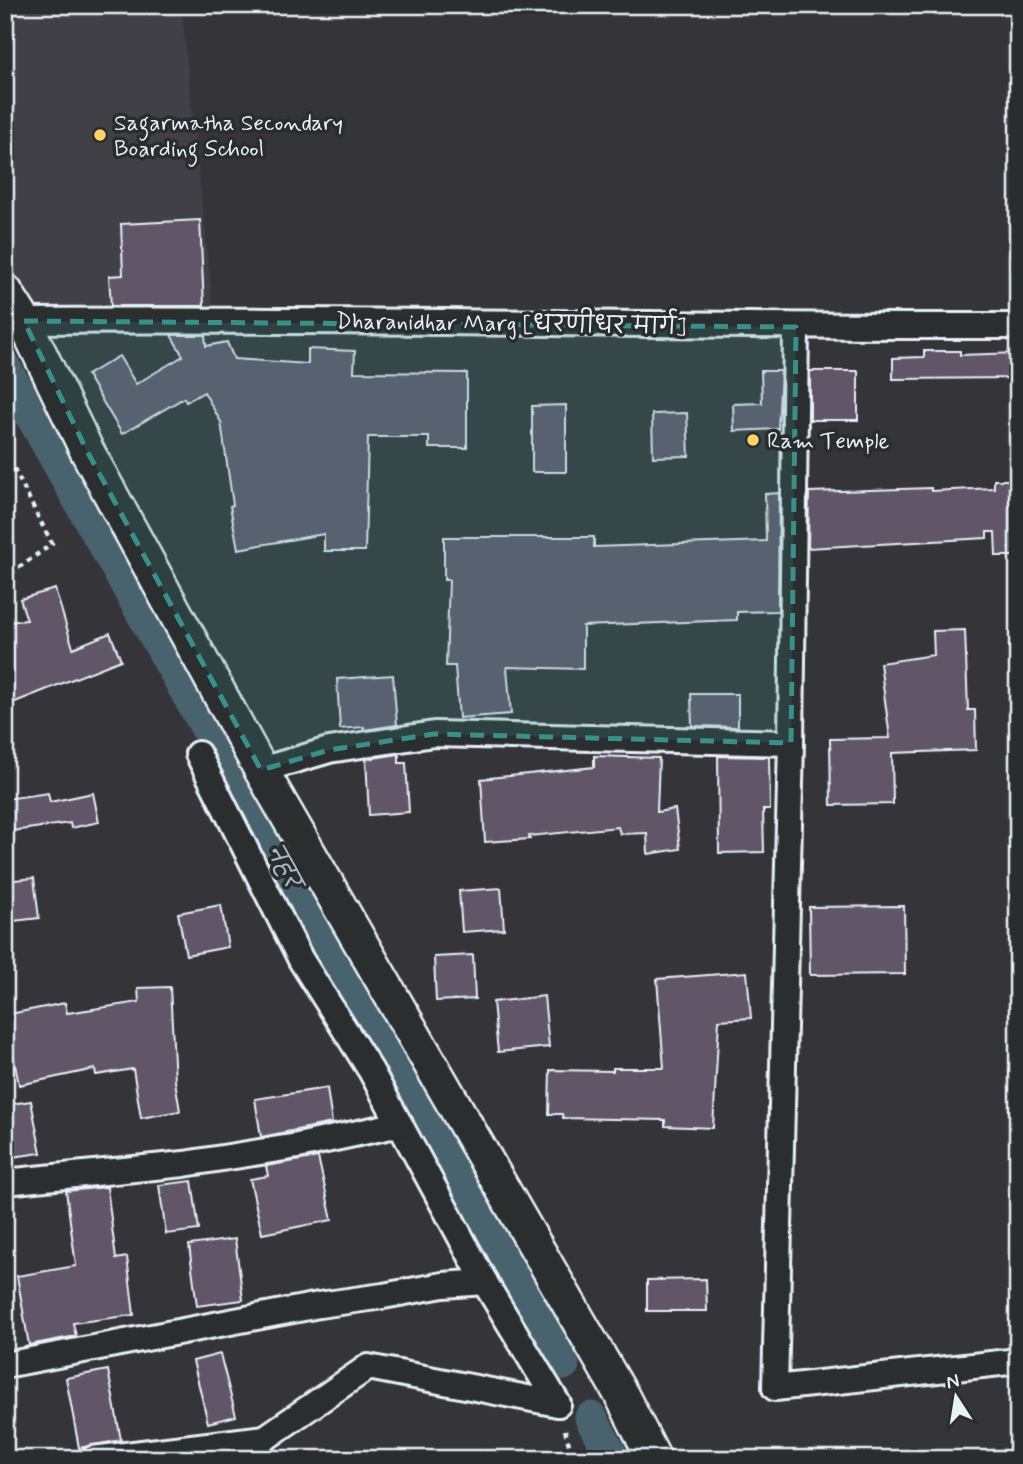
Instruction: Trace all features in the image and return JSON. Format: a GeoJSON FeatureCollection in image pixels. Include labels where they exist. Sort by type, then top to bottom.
{"type":"FeatureCollection","features":[{"type":"Feature","properties":{"kind":"street"},"geometry":{"type":"LineString","coordinates":[[5,291],[15,318],[261,770],[622,1396],[654,1459]]}},
{"type":"Feature","properties":{"kind":"street","name":"Dharanidhar Marg [धरणीधर मार्ग]"},"geometry":{"type":"LineString","coordinates":[[15,318],[796,327],[1018,326]]}},
{"type":"Feature","properties":{"kind":"street"},"geometry":{"type":"LineString","coordinates":[[796,327],[792,743],[775,1388],[1018,1361]]}},
{"type":"Feature","properties":{"kind":"street"},"geometry":{"type":"LineString","coordinates":[[261,770],[329,750],[433,734],[792,743]]}},
{"type":"Feature","properties":{"kind":"street"},"geometry":{"type":"LineString","coordinates":[[93,1459],[190,1445],[265,1438],[368,1367],[558,1404],[485,1282],[372,1071],[301,960],[198,754]]}},
{"type":"Feature","properties":{"kind":"street"},"geometry":{"type":"LineString","coordinates":[[5,1182],[184,1164],[298,1146],[400,1124]]}},
{"type":"Feature","properties":{"kind":"street"},"geometry":{"type":"LineString","coordinates":[[5,1364],[319,1305],[443,1285],[485,1282]]}},
{"type":"Feature","properties":{"kind":"path"},"geometry":{"type":"LineString","coordinates":[[5,451],[52,544],[5,577]]}},
{"type":"Feature","properties":{"kind":"highlighted area"},"geometry":{"type":"Polygon","coordinates":[[[24,321],[796,327],[791,743],[434,734],[329,750],[261,770],[87,451],[24,321]]]}},
{"type":"Feature","properties":{"kind":"shaded area","name":"Sagarmatha Secondary Boarding School"},"geometry":{"type":"Polygon","coordinates":[[[5,5],[181,5],[213,308],[35,319],[5,264],[5,5]]]}},
{"type":"Feature","properties":{"kind":"building"},"geometry":{"type":"Polygon","coordinates":[[[200,220],[204,306],[111,306],[109,276],[123,275],[121,224],[200,220]]]}},
{"type":"Feature","properties":{"kind":"building"},"geometry":{"type":"Polygon","coordinates":[[[171,335],[205,335],[206,346],[227,342],[234,359],[308,364],[308,349],[355,351],[354,372],[467,373],[467,448],[429,448],[429,437],[368,437],[365,551],[324,551],[324,534],[238,549],[230,506],[233,505],[221,422],[204,392],[186,402],[184,398],[122,434],[87,375],[119,356],[136,384],[183,356],[171,335]]]}},
{"type":"Feature","properties":{"kind":"building"},"geometry":{"type":"Polygon","coordinates":[[[924,351],[960,351],[960,355],[1018,353],[1018,378],[893,379],[893,358],[924,357],[924,351]]]}},
{"type":"Feature","properties":{"kind":"building"},"geometry":{"type":"Polygon","coordinates":[[[761,371],[781,371],[778,429],[734,431],[733,404],[762,403],[761,371]]]}},
{"type":"Feature","properties":{"kind":"building"},"geometry":{"type":"Polygon","coordinates":[[[810,371],[858,371],[858,420],[810,420],[810,371]]]}},
{"type":"Feature","properties":{"kind":"building"},"geometry":{"type":"Polygon","coordinates":[[[566,405],[566,472],[532,472],[532,406],[566,405]]]}},
{"type":"Feature","properties":{"kind":"building"},"geometry":{"type":"Polygon","coordinates":[[[687,413],[689,456],[653,457],[652,414],[687,413]]]}},
{"type":"Feature","properties":{"kind":"building"},"geometry":{"type":"Polygon","coordinates":[[[994,480],[1018,480],[1018,556],[996,556],[995,532],[987,532],[987,538],[808,548],[809,492],[994,488],[994,480]]]}},
{"type":"Feature","properties":{"kind":"building"},"geometry":{"type":"Polygon","coordinates":[[[779,493],[778,611],[737,612],[737,620],[583,626],[583,669],[507,667],[511,714],[459,718],[455,666],[446,666],[449,580],[444,580],[444,537],[594,537],[594,547],[766,541],[765,494],[779,493]]]}},
{"type":"Feature","properties":{"kind":"building"},"geometry":{"type":"Polygon","coordinates":[[[55,589],[73,648],[110,633],[121,660],[5,706],[5,622],[27,620],[20,599],[55,589]]]}},
{"type":"Feature","properties":{"kind":"building"},"geometry":{"type":"Polygon","coordinates":[[[965,630],[968,710],[975,710],[976,750],[892,753],[893,804],[831,805],[830,739],[890,738],[880,663],[934,655],[933,631],[965,630]]]}},
{"type":"Feature","properties":{"kind":"building"},"geometry":{"type":"Polygon","coordinates":[[[393,675],[397,725],[364,730],[364,727],[340,729],[337,679],[393,675]]]}},
{"type":"Feature","properties":{"kind":"building"},"geometry":{"type":"Polygon","coordinates":[[[691,694],[738,694],[738,727],[692,726],[691,694]]]}},
{"type":"Feature","properties":{"kind":"building"},"geometry":{"type":"Polygon","coordinates":[[[399,754],[399,763],[406,763],[409,812],[369,815],[366,759],[399,754]]]}},
{"type":"Feature","properties":{"kind":"building"},"geometry":{"type":"Polygon","coordinates":[[[594,756],[659,758],[657,812],[675,809],[680,849],[648,854],[647,833],[620,834],[618,827],[485,842],[481,779],[594,767],[594,756]]]}},
{"type":"Feature","properties":{"kind":"building"},"geometry":{"type":"Polygon","coordinates":[[[718,756],[769,757],[770,810],[763,810],[764,852],[719,853],[718,756]]]}},
{"type":"Feature","properties":{"kind":"building"},"geometry":{"type":"Polygon","coordinates":[[[48,793],[50,802],[93,793],[99,822],[71,828],[70,823],[5,832],[5,799],[48,793]]]}},
{"type":"Feature","properties":{"kind":"building"},"geometry":{"type":"Polygon","coordinates":[[[34,878],[39,918],[5,922],[5,881],[34,878]]]}},
{"type":"Feature","properties":{"kind":"building"},"geometry":{"type":"Polygon","coordinates":[[[501,888],[504,929],[462,932],[459,891],[501,888]]]}},
{"type":"Feature","properties":{"kind":"building"},"geometry":{"type":"Polygon","coordinates":[[[221,905],[228,947],[186,955],[178,913],[221,905]]]}},
{"type":"Feature","properties":{"kind":"building"},"geometry":{"type":"Polygon","coordinates":[[[904,906],[905,974],[810,975],[809,907],[904,906]]]}},
{"type":"Feature","properties":{"kind":"building"},"geometry":{"type":"Polygon","coordinates":[[[473,955],[475,999],[436,1001],[434,957],[473,955]]]}},
{"type":"Feature","properties":{"kind":"building"},"geometry":{"type":"Polygon","coordinates":[[[747,972],[751,1018],[719,1020],[713,1128],[665,1126],[665,1120],[563,1118],[562,1114],[549,1114],[550,1070],[613,1071],[613,1068],[664,1068],[657,979],[747,972]]]}},
{"type":"Feature","properties":{"kind":"building"},"geometry":{"type":"Polygon","coordinates":[[[170,987],[175,1081],[180,1111],[141,1118],[133,1069],[96,1075],[95,1069],[19,1085],[5,1015],[65,1003],[67,1013],[139,1002],[138,988],[170,987]]]}},
{"type":"Feature","properties":{"kind":"building"},"geometry":{"type":"Polygon","coordinates":[[[544,996],[549,1047],[498,1052],[493,1002],[544,996]]]}},
{"type":"Feature","properties":{"kind":"building"},"geometry":{"type":"Polygon","coordinates":[[[327,1088],[332,1123],[261,1137],[255,1099],[327,1088]]]}},
{"type":"Feature","properties":{"kind":"building"},"geometry":{"type":"Polygon","coordinates":[[[31,1101],[41,1153],[5,1158],[5,1105],[31,1101]]]}},
{"type":"Feature","properties":{"kind":"building"},"geometry":{"type":"Polygon","coordinates":[[[318,1157],[332,1220],[262,1234],[250,1179],[268,1176],[266,1166],[318,1157]]]}},
{"type":"Feature","properties":{"kind":"building"},"geometry":{"type":"Polygon","coordinates":[[[192,1181],[199,1230],[166,1234],[159,1185],[192,1181]]]}},
{"type":"Feature","properties":{"kind":"building"},"geometry":{"type":"Polygon","coordinates":[[[107,1187],[116,1259],[127,1257],[134,1315],[73,1323],[76,1336],[29,1345],[17,1276],[76,1266],[66,1191],[107,1187]]]}},
{"type":"Feature","properties":{"kind":"building"},"geometry":{"type":"Polygon","coordinates":[[[235,1239],[243,1300],[197,1306],[189,1245],[235,1239]]]}},
{"type":"Feature","properties":{"kind":"building"},"geometry":{"type":"Polygon","coordinates":[[[706,1279],[707,1311],[647,1311],[647,1280],[706,1279]]]}},
{"type":"Feature","properties":{"kind":"building"},"geometry":{"type":"Polygon","coordinates":[[[220,1354],[236,1416],[208,1423],[193,1361],[220,1354]]]}},
{"type":"Feature","properties":{"kind":"building"},"geometry":{"type":"Polygon","coordinates":[[[108,1370],[121,1440],[79,1448],[66,1378],[108,1370]]]}},
{"type":"Feature","properties":{"kind":"waterway","name":"नहर"},"geometry":{"type":"LineString","coordinates":[[5,368],[563,1364]]}},
{"type":"Feature","properties":{"kind":"waterway","name":"नहर"},"geometry":{"type":"LineString","coordinates":[[591,1418],[613,1459]]}},
{"type":"Feature","properties":{"kind":"place","name":"Sagarmatha Secondary Boarding School"},"geometry":{"type":"Point","coordinates":[100,135]}},
{"type":"Feature","properties":{"kind":"place","name":"Ram Temple"},"geometry":{"type":"Point","coordinates":[753,440]}}]}
